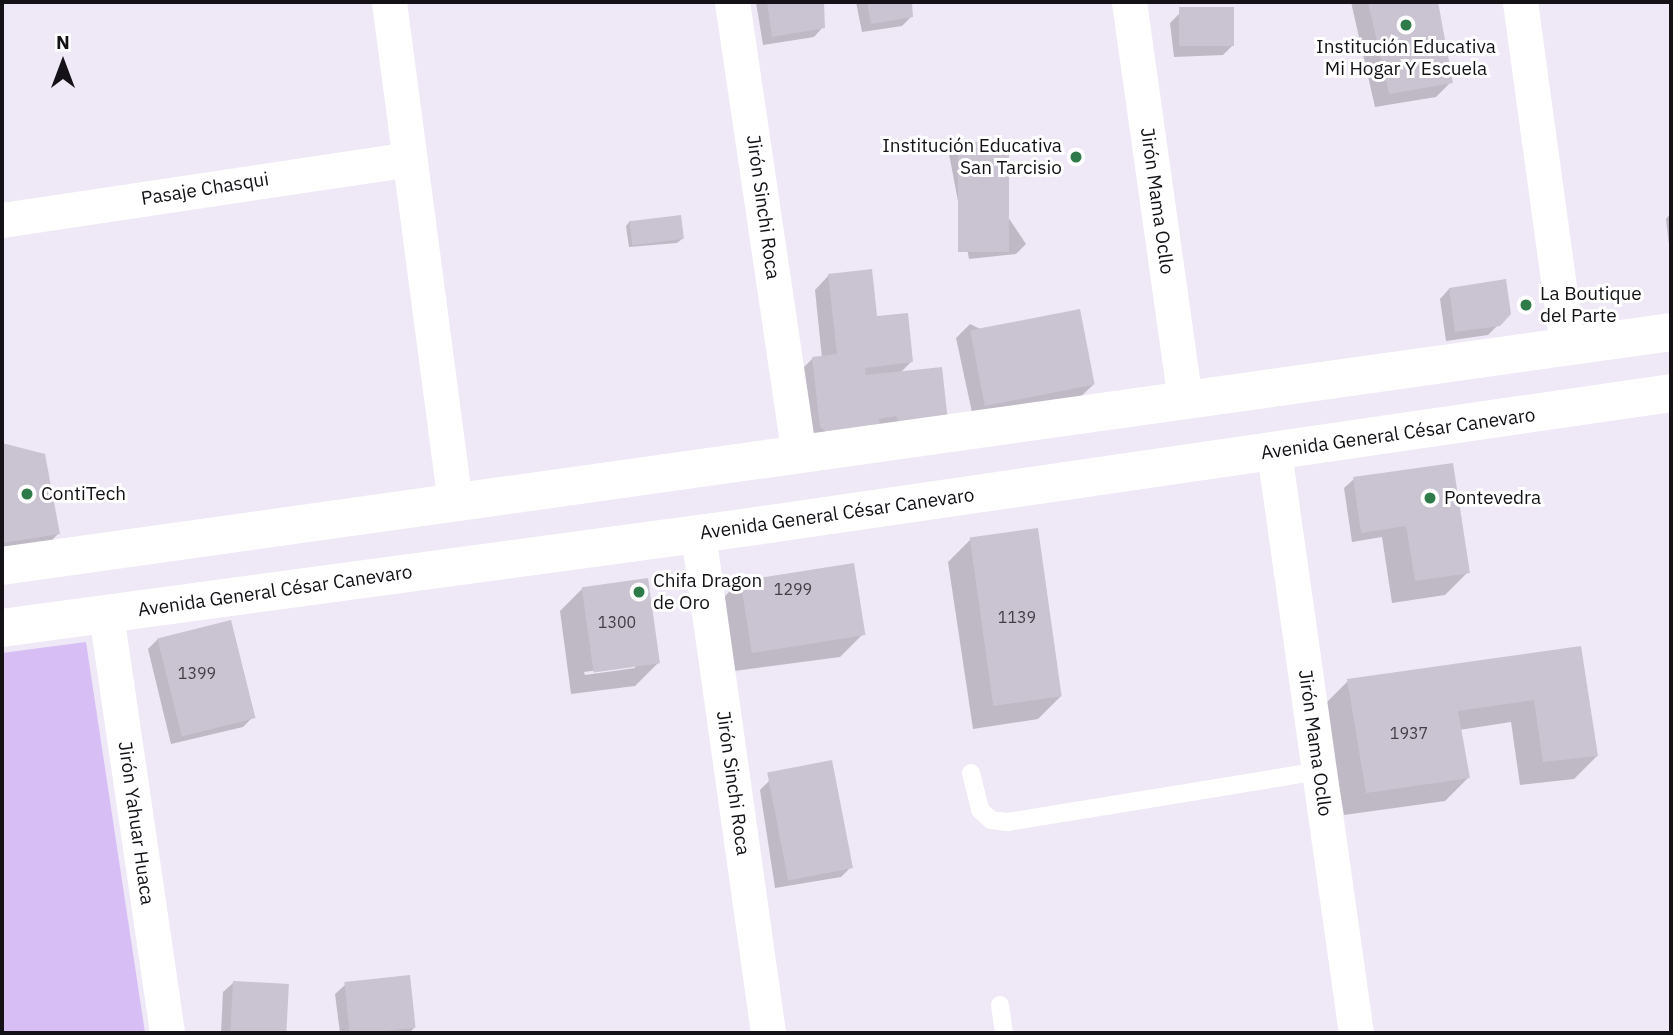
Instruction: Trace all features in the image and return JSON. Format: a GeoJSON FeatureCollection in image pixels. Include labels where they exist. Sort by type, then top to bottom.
{"type":"FeatureCollection","features":[{"type":"Feature","properties":{"kind":"main road"},"geometry":{"type":"LineString","coordinates":[[2,566],[1671,332]]}},
{"type":"Feature","properties":{"kind":"main road","name":"Avenida General César Canevaro"},"geometry":{"type":"LineString","coordinates":[[2,628],[698,534],[1671,393]]}},
{"type":"Feature","properties":{"kind":"street"},"geometry":{"type":"LineString","coordinates":[[389,2],[455,503]]}},
{"type":"Feature","properties":{"kind":"street","name":"Jirón Sinchi Roca"},"geometry":{"type":"LineString","coordinates":[[732,2],[800,454]]}},
{"type":"Feature","properties":{"kind":"street","name":"Jirón Mama Ocllo"},"geometry":{"type":"LineString","coordinates":[[1129,2],[1185,401]]}},
{"type":"Feature","properties":{"kind":"street"},"geometry":{"type":"LineString","coordinates":[[1520,2],[1567,347]]}},
{"type":"Feature","properties":{"kind":"street","name":"Pasaje Chasqui"},"geometry":{"type":"LineString","coordinates":[[2,220],[409,159]]}},
{"type":"Feature","properties":{"kind":"street","name":"Jirón Mama Ocllo"},"geometry":{"type":"LineString","coordinates":[[1274,452],[1356,1033]]}},
{"type":"Feature","properties":{"kind":"street","name":"Jirón Sinchi Roca"},"geometry":{"type":"LineString","coordinates":[[698,534],[768,1033]]}},
{"type":"Feature","properties":{"kind":"street","name":"Jirón Yahuar Huaca"},"geometry":{"type":"LineString","coordinates":[[106,614],[167,1033]]}},
{"type":"Feature","properties":{"kind":"lane"},"geometry":{"type":"LineString","coordinates":[[971,774],[980,810],[991,820],[1008,822],[1320,771]]}},
{"type":"Feature","properties":{"kind":"lane"},"geometry":{"type":"LineString","coordinates":[[1000,1005],[1004,1033]]}},
{"type":"Feature","properties":{"kind":"shaded area"},"geometry":{"type":"Polygon","coordinates":[[[86,642],[145,1033],[2,1033],[2,653],[86,642]]]}},
{"type":"Feature","properties":{"kind":"building"},"geometry":{"type":"Polygon","coordinates":[[[767,2],[824,2],[825,28],[772,37],[767,2]]]}},
{"type":"Feature","properties":{"kind":"building"},"geometry":{"type":"Polygon","coordinates":[[[867,2],[912,2],[913,17],[871,24],[867,2]]]}},
{"type":"Feature","properties":{"kind":"building"},"geometry":{"type":"Polygon","coordinates":[[[1368,2],[1438,2],[1453,83],[1389,94],[1368,2]]]}},
{"type":"Feature","properties":{"kind":"building"},"geometry":{"type":"Polygon","coordinates":[[[1179,7],[1234,7],[1234,46],[1179,46],[1179,7]]]}},
{"type":"Feature","properties":{"kind":"building"},"geometry":{"type":"Polygon","coordinates":[[[958,142],[1009,142],[1009,252],[958,252],[958,142]]]}},
{"type":"Feature","properties":{"kind":"building"},"geometry":{"type":"Polygon","coordinates":[[[681,215],[684,239],[632,245],[629,221],[681,215]]]}},
{"type":"Feature","properties":{"kind":"building"},"geometry":{"type":"Polygon","coordinates":[[[872,269],[877,316],[908,313],[913,362],[865,368],[866,375],[942,367],[948,421],[901,426],[896,416],[879,419],[880,432],[834,437],[820,427],[812,357],[837,354],[828,274],[872,269]]]}},
{"type":"Feature","properties":{"kind":"building"},"geometry":{"type":"Polygon","coordinates":[[[1506,279],[1511,314],[1500,326],[1455,332],[1449,288],[1506,279]]]}},
{"type":"Feature","properties":{"kind":"building"},"geometry":{"type":"Polygon","coordinates":[[[1080,309],[1095,385],[985,406],[970,330],[1080,309]]]}},
{"type":"Feature","properties":{"kind":"building","name":"ContiTech"},"geometry":{"type":"Polygon","coordinates":[[[2,443],[45,454],[60,534],[2,543],[2,443]]]}},
{"type":"Feature","properties":{"kind":"building","name":"Pontevedra"},"geometry":{"type":"Polygon","coordinates":[[[1453,463],[1470,573],[1415,581],[1406,526],[1361,533],[1353,477],[1453,463]]]}},
{"type":"Feature","properties":{"kind":"building"},"geometry":{"type":"Polygon","coordinates":[[[1038,528],[1062,696],[993,706],[970,538],[1038,528]]]}},
{"type":"Feature","properties":{"kind":"building"},"geometry":{"type":"Polygon","coordinates":[[[854,563],[865,635],[752,653],[740,581],[854,563]]]}},
{"type":"Feature","properties":{"kind":"building"},"geometry":{"type":"Polygon","coordinates":[[[648,578],[660,663],[594,672],[582,587],[648,578]]]}},
{"type":"Feature","properties":{"kind":"building"},"geometry":{"type":"Polygon","coordinates":[[[231,620],[255,718],[182,736],[157,638],[231,620]]]}},
{"type":"Feature","properties":{"kind":"building"},"geometry":{"type":"Polygon","coordinates":[[[1581,646],[1598,756],[1543,762],[1534,700],[1458,711],[1470,778],[1366,793],[1347,679],[1581,646]]]}},
{"type":"Feature","properties":{"kind":"building"},"geometry":{"type":"Polygon","coordinates":[[[832,760],[853,868],[788,881],[767,773],[832,760]]]}},
{"type":"Feature","properties":{"kind":"building"},"geometry":{"type":"Polygon","coordinates":[[[410,975],[416,1028],[350,1033],[344,982],[410,975]]]}},
{"type":"Feature","properties":{"kind":"building"},"geometry":{"type":"Polygon","coordinates":[[[233,981],[289,984],[286,1033],[230,1033],[233,981]]]}},
{"type":"Feature","properties":{"kind":"place","name":"Institución Educativa Mi Hogar Y Escuela"},"geometry":{"type":"Point","coordinates":[1406,25]}},
{"type":"Feature","properties":{"kind":"place","name":"Institución Educativa San Tarcisio"},"geometry":{"type":"Point","coordinates":[1076,157]}},
{"type":"Feature","properties":{"kind":"place","name":"La Boutique del Parte"},"geometry":{"type":"Point","coordinates":[1526,305]}},
{"type":"Feature","properties":{"kind":"place","name":"ContiTech"},"geometry":{"type":"Point","coordinates":[27,494]}},
{"type":"Feature","properties":{"kind":"place","name":"Pontevedra"},"geometry":{"type":"Point","coordinates":[1430,498]}},
{"type":"Feature","properties":{"kind":"place","name":"Chifa Dragon de Oro"},"geometry":{"type":"Point","coordinates":[639,592]}}]}
